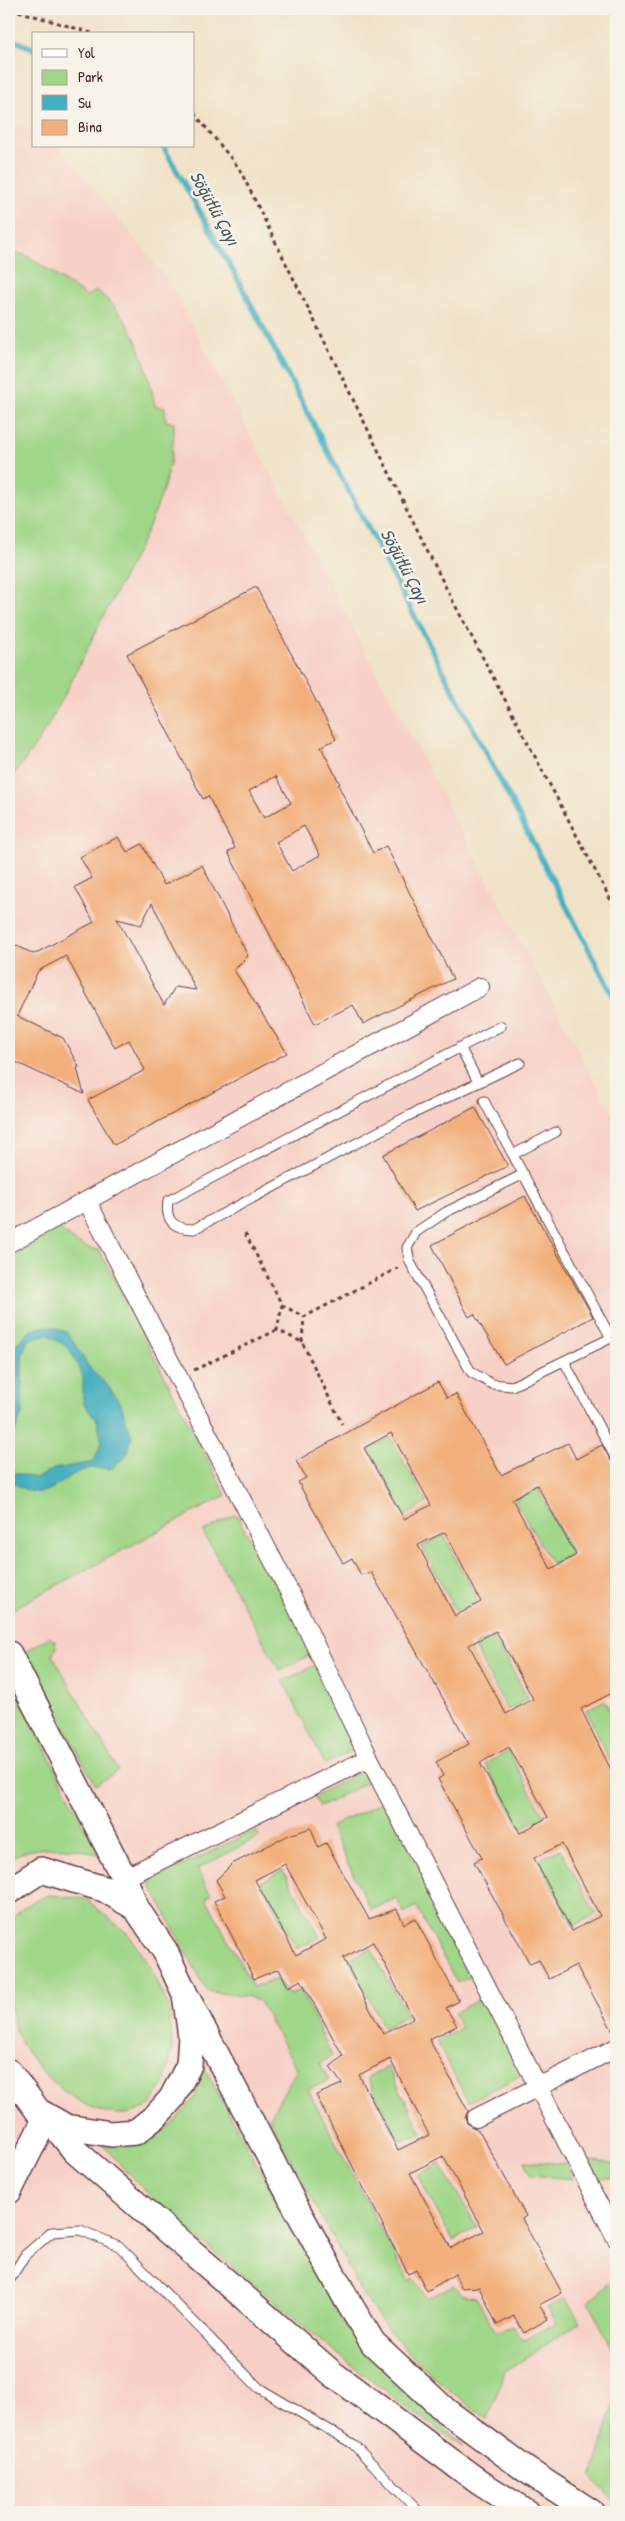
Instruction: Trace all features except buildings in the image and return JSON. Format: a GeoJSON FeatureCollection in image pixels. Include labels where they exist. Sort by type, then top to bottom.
{"type":"FeatureCollection","features":[{"type":"Feature","properties":{"kind":"street"},"geometry":{"type":"LineString","coordinates":[[9,1243],[480,987]]}},
{"type":"Feature","properties":{"kind":"street"},"geometry":{"type":"LineString","coordinates":[[87,1200],[293,1600],[369,1758],[616,2238]]}},
{"type":"Feature","properties":{"kind":"street"},"geometry":{"type":"LineString","coordinates":[[9,1654],[124,1878],[136,1908],[165,1951],[301,2217],[373,2343],[446,2411],[526,2469],[592,2512]]}},
{"type":"Feature","properties":{"kind":"street"},"geometry":{"type":"LineString","coordinates":[[124,1878],[369,1758]]}},
{"type":"Feature","properties":{"kind":"street"},"geometry":{"type":"LineString","coordinates":[[9,1892],[42,1870],[104,1889],[136,1908]]}},
{"type":"Feature","properties":{"kind":"street"},"geometry":{"type":"LineString","coordinates":[[12,2080],[38,2111],[66,2127],[111,2134],[136,2132],[156,2116],[172,2098],[190,2065],[191,2037],[186,1994]]}},
{"type":"Feature","properties":{"kind":"street"},"geometry":{"type":"LineString","coordinates":[[476,2118],[616,2048]]}},
{"type":"Feature","properties":{"kind":"street"},"geometry":{"type":"LineString","coordinates":[[9,2191],[47,2116]]}},
{"type":"Feature","properties":{"kind":"street"},"geometry":{"type":"LineString","coordinates":[[47,2116],[75,2151],[332,2374],[479,2482],[526,2512]]}},
{"type":"Feature","properties":{"kind":"lane"},"geometry":{"type":"LineString","coordinates":[[501,1026],[168,1201],[167,1211],[171,1221],[182,1229],[194,1229],[478,1082],[520,1063]]}},
{"type":"Feature","properties":{"kind":"lane"},"geometry":{"type":"LineString","coordinates":[[460,1047],[478,1082]]}},
{"type":"Feature","properties":{"kind":"lane"},"geometry":{"type":"LineString","coordinates":[[484,1101],[614,1337],[512,1386],[492,1384],[471,1372],[410,1262],[407,1248],[416,1232],[446,1212],[524,1174]]}},
{"type":"Feature","properties":{"kind":"lane"},"geometry":{"type":"LineString","coordinates":[[514,1154],[556,1132]]}},
{"type":"Feature","properties":{"kind":"lane"},"geometry":{"type":"LineString","coordinates":[[564,1361],[616,1459]]}},
{"type":"Feature","properties":{"kind":"lane"},"geometry":{"type":"LineString","coordinates":[[9,2281],[25,2255],[52,2232],[80,2230],[119,2246],[259,2388],[353,2444],[419,2512]]}},
{"type":"Feature","properties":{"kind":"path"},"geometry":{"type":"LineString","coordinates":[[11,9],[88,32]]}},
{"type":"Feature","properties":{"kind":"path"},"geometry":{"type":"LineString","coordinates":[[195,114],[239,168],[447,590],[616,910]]}},
{"type":"Feature","properties":{"kind":"path"},"geometry":{"type":"LineString","coordinates":[[246,1233],[282,1305],[304,1317]]}},
{"type":"Feature","properties":{"kind":"path"},"geometry":{"type":"LineString","coordinates":[[304,1317],[410,1262]]}},
{"type":"Feature","properties":{"kind":"path"},"geometry":{"type":"LineString","coordinates":[[277,1330],[282,1305]]}},
{"type":"Feature","properties":{"kind":"path"},"geometry":{"type":"LineString","coordinates":[[304,1317],[302,1342],[342,1424]]}},
{"type":"Feature","properties":{"kind":"path"},"geometry":{"type":"LineString","coordinates":[[179,1378],[277,1330]]}},
{"type":"Feature","properties":{"kind":"path"},"geometry":{"type":"LineString","coordinates":[[277,1330],[302,1342]]}},
{"type":"Feature","properties":{"kind":"shaded area"},"geometry":{"type":"Polygon","coordinates":[[[17,124],[32,130],[32,148],[61,148],[167,279],[616,1121],[616,2512],[9,2512],[9,125],[17,124]]]}},
{"type":"Feature","properties":{"kind":"green space"},"geometry":{"type":"Polygon","coordinates":[[[9,250],[29,257],[86,296],[97,291],[110,302],[130,328],[137,342],[143,357],[155,406],[165,407],[166,421],[174,423],[167,476],[149,527],[48,724],[36,744],[9,780],[9,250]]]}},
{"type":"Feature","properties":{"kind":"green space"},"geometry":{"type":"Polygon","coordinates":[[[56,1224],[75,1242],[99,1250],[226,1495],[9,1611],[9,1250],[56,1224]]]}},
{"type":"Feature","properties":{"kind":"green space"},"geometry":{"type":"Polygon","coordinates":[[[390,1437],[427,1503],[405,1516],[369,1449],[390,1437]]]}},
{"type":"Feature","properties":{"kind":"green space"},"geometry":{"type":"Polygon","coordinates":[[[537,1488],[572,1553],[552,1565],[515,1500],[537,1488]]]}},
{"type":"Feature","properties":{"kind":"green space"},"geometry":{"type":"Polygon","coordinates":[[[236,1514],[313,1653],[280,1671],[203,1532],[236,1514]]]}},
{"type":"Feature","properties":{"kind":"green space"},"geometry":{"type":"Polygon","coordinates":[[[444,1535],[478,1601],[456,1612],[422,1546],[444,1535]]]}},
{"type":"Feature","properties":{"kind":"green space"},"geometry":{"type":"Polygon","coordinates":[[[494,1636],[528,1699],[507,1710],[474,1646],[494,1636]]]}},
{"type":"Feature","properties":{"kind":"green space"},"geometry":{"type":"Polygon","coordinates":[[[49,1637],[55,1641],[56,1649],[52,1654],[118,1770],[96,1785],[23,1653],[49,1637]]]}},
{"type":"Feature","properties":{"kind":"green space"},"geometry":{"type":"Polygon","coordinates":[[[319,1663],[361,1746],[325,1764],[283,1681],[319,1663]]]}},
{"type":"Feature","properties":{"kind":"green space"},"geometry":{"type":"Polygon","coordinates":[[[9,1683],[12,1683],[99,1855],[76,1849],[42,1848],[20,1853],[9,1858],[9,1683]]]}},
{"type":"Feature","properties":{"kind":"green space"},"geometry":{"type":"Polygon","coordinates":[[[605,1700],[616,1722],[616,1774],[586,1710],[605,1700]]]}},
{"type":"Feature","properties":{"kind":"green space"},"geometry":{"type":"Polygon","coordinates":[[[508,1751],[544,1816],[521,1828],[485,1764],[508,1751]]]}},
{"type":"Feature","properties":{"kind":"green space"},"geometry":{"type":"Polygon","coordinates":[[[372,1765],[378,1776],[320,1807],[314,1796],[372,1765]]]}},
{"type":"Feature","properties":{"kind":"green space"},"geometry":{"type":"Polygon","coordinates":[[[387,1800],[481,1972],[457,1983],[416,1906],[404,1913],[396,1898],[371,1910],[330,1827],[387,1800]]]}},
{"type":"Feature","properties":{"kind":"green space"},"geometry":{"type":"Polygon","coordinates":[[[255,1830],[260,1836],[197,1869],[211,1895],[206,1898],[253,1987],[277,1979],[288,1994],[301,1990],[332,2056],[320,2063],[329,2080],[308,2090],[409,2282],[414,2279],[427,2298],[454,2285],[464,2295],[476,2297],[496,2332],[512,2326],[523,2340],[557,2323],[547,2308],[566,2298],[580,2322],[504,2372],[488,2419],[450,2391],[409,2353],[380,2320],[359,2288],[269,2118],[297,2069],[259,2001],[249,1997],[207,1991],[149,1882],[255,1830]]]}},
{"type":"Feature","properties":{"kind":"green space"},"geometry":{"type":"Polygon","coordinates":[[[560,1849],[596,1914],[573,1926],[538,1860],[560,1849]]]}},
{"type":"Feature","properties":{"kind":"green space"},"geometry":{"type":"Polygon","coordinates":[[[283,1870],[320,1937],[297,1949],[261,1882],[283,1870]]]}},
{"type":"Feature","properties":{"kind":"green space"},"geometry":{"type":"Polygon","coordinates":[[[49,1895],[86,1899],[128,1934],[150,1966],[169,2007],[172,2050],[166,2080],[150,2106],[124,2114],[108,2113],[91,2107],[59,2087],[32,2059],[23,2045],[13,2022],[10,2006],[8,1931],[12,1921],[20,1911],[31,1903],[49,1895]]]}},
{"type":"Feature","properties":{"kind":"green space"},"geometry":{"type":"Polygon","coordinates":[[[371,1948],[407,2015],[384,2028],[349,1959],[371,1948]]]}},
{"type":"Feature","properties":{"kind":"green space"},"geometry":{"type":"Polygon","coordinates":[[[491,1993],[533,2069],[468,2102],[436,2041],[461,2028],[454,2013],[491,1993]]]}},
{"type":"Feature","properties":{"kind":"green space"},"geometry":{"type":"Polygon","coordinates":[[[203,2065],[342,2321],[382,2366],[465,2447],[411,2411],[360,2372],[198,2239],[138,2184],[104,2145],[124,2145],[152,2139],[175,2121],[195,2097],[203,2065]]]}},
{"type":"Feature","properties":{"kind":"green space"},"geometry":{"type":"Polygon","coordinates":[[[388,2067],[422,2133],[400,2142],[367,2078],[388,2067]]]}},
{"type":"Feature","properties":{"kind":"green space"},"geometry":{"type":"Polygon","coordinates":[[[525,2161],[566,2164],[573,2179],[531,2175],[525,2161]]]}},
{"type":"Feature","properties":{"kind":"green space"},"geometry":{"type":"Polygon","coordinates":[[[590,2161],[616,2163],[616,2178],[596,2178],[590,2161]]]}},
{"type":"Feature","properties":{"kind":"green space"},"geometry":{"type":"Polygon","coordinates":[[[440,2163],[477,2227],[453,2241],[417,2175],[440,2163]]]}},
{"type":"Feature","properties":{"kind":"green space"},"geometry":{"type":"Polygon","coordinates":[[[616,2277],[616,2355],[588,2302],[616,2277]]]}},
{"type":"Feature","properties":{"kind":"green space"},"geometry":{"type":"Polygon","coordinates":[[[616,2396],[616,2503],[592,2478],[616,2396]]]}},
{"type":"Feature","properties":{"kind":"water"},"geometry":{"type":"Polygon","coordinates":[[[47,1326],[67,1332],[91,1370],[107,1385],[121,1404],[132,1437],[126,1457],[111,1469],[91,1468],[68,1477],[52,1488],[34,1492],[9,1480],[9,1463],[14,1473],[36,1478],[54,1469],[93,1462],[102,1442],[97,1420],[83,1403],[83,1376],[69,1348],[47,1334],[28,1340],[22,1355],[22,1414],[9,1447],[9,1405],[17,1386],[15,1345],[31,1330],[47,1326]]]}},
{"type":"Feature","properties":{"kind":"waterway","name":"Söğütlü Çayı"},"geometry":{"type":"LineString","coordinates":[[9,38],[32,48]]}},
{"type":"Feature","properties":{"kind":"waterway","name":"Söğütlü Çayı"},"geometry":{"type":"LineString","coordinates":[[164,148],[237,278],[616,1001]]}}]}
